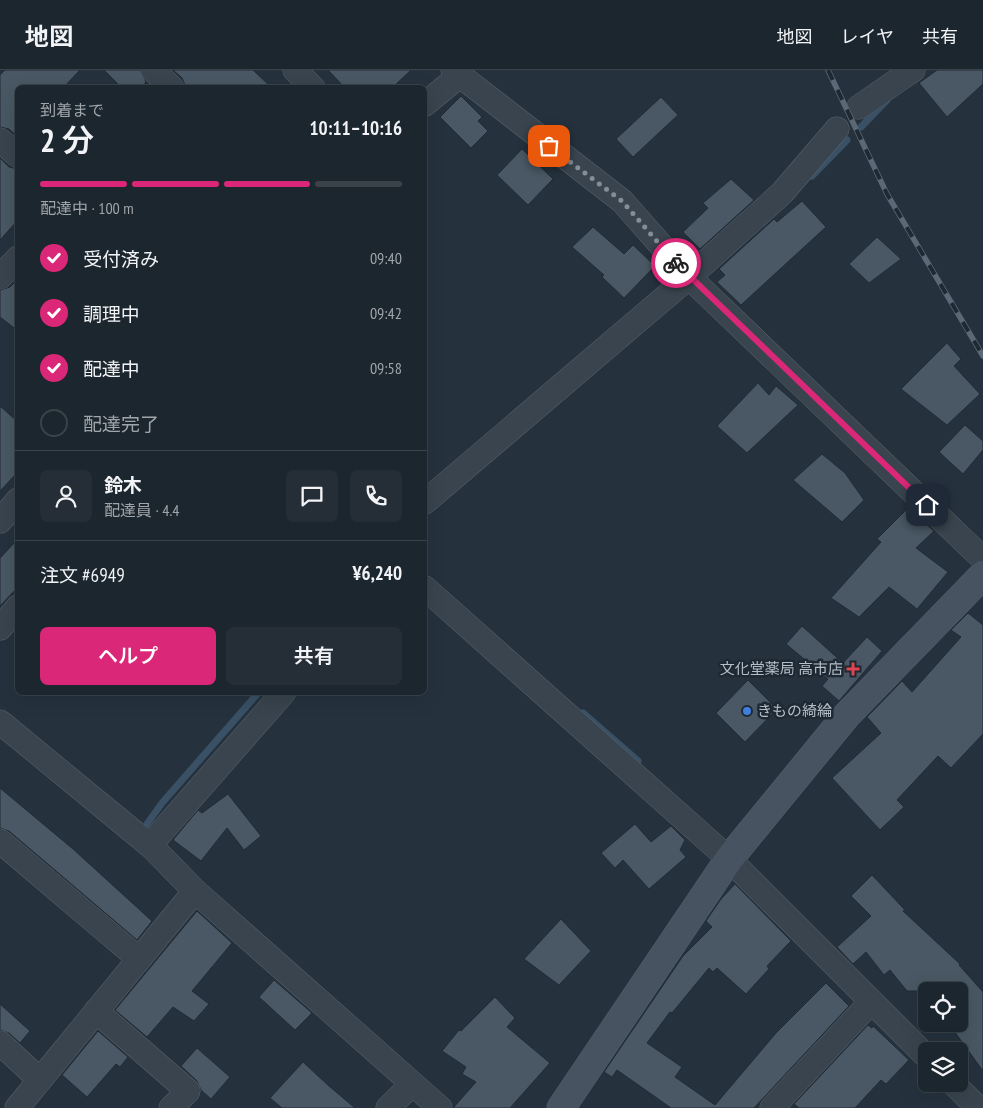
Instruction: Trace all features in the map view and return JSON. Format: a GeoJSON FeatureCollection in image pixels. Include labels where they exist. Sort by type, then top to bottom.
{"type":"FeatureCollection","features":[{"type":"Feature","properties":{"kind":"street"},"geometry":{"type":"LineString","coordinates":[[153,70],[169,85]]}},
{"type":"Feature","properties":{"kind":"street"},"geometry":{"type":"LineString","coordinates":[[294,70],[310,85]]}},
{"type":"Feature","properties":{"kind":"street"},"geometry":{"type":"LineString","coordinates":[[859,107],[913,70]]}},
{"type":"Feature","properties":{"kind":"street"},"geometry":{"type":"LineString","coordinates":[[427,102],[456,73],[622,201],[689,277],[983,559]]}},
{"type":"Feature","properties":{"kind":"street"},"geometry":{"type":"LineString","coordinates":[[427,500],[689,277],[782,193],[837,129]]}},
{"type":"Feature","properties":{"kind":"street"},"geometry":{"type":"LineString","coordinates":[[0,140],[15,153]]}},
{"type":"Feature","properties":{"kind":"street"},"geometry":{"type":"LineString","coordinates":[[0,277],[15,261]]}},
{"type":"Feature","properties":{"kind":"street"},"geometry":{"type":"LineString","coordinates":[[0,520],[15,503]]}},
{"type":"Feature","properties":{"kind":"street"},"geometry":{"type":"LineString","coordinates":[[561,1108],[729,859],[846,716],[983,575]]}},
{"type":"Feature","properties":{"kind":"street"},"geometry":{"type":"LineString","coordinates":[[427,590],[729,859],[918,1048]]}},
{"type":"Feature","properties":{"kind":"street"},"geometry":{"type":"LineString","coordinates":[[0,628],[15,610]]}},
{"type":"Feature","properties":{"kind":"street"},"geometry":{"type":"LineString","coordinates":[[152,847],[150,845],[281,695]]}},
{"type":"Feature","properties":{"kind":"street"},"geometry":{"type":"LineString","coordinates":[[0,722],[152,847],[195,891],[440,1108]]}},
{"type":"Feature","properties":{"kind":"street"},"geometry":{"type":"LineString","coordinates":[[0,842],[139,959]]}},
{"type":"Feature","properties":{"kind":"street"},"geometry":{"type":"LineString","coordinates":[[17,1108],[195,891]]}},
{"type":"Feature","properties":{"kind":"street"},"geometry":{"type":"LineString","coordinates":[[772,1108],[871,1002]]}},
{"type":"Feature","properties":{"kind":"street"},"geometry":{"type":"LineString","coordinates":[[96,1011],[188,1091],[171,1108]]}},
{"type":"Feature","properties":{"kind":"street"},"geometry":{"type":"LineString","coordinates":[[0,1043],[40,1080]]}},
{"type":"Feature","properties":{"kind":"street"},"geometry":{"type":"LineString","coordinates":[[388,1108],[412,1084]]}},
{"type":"Feature","properties":{"kind":"street"},"geometry":{"type":"LineString","coordinates":[[962,1092],[978,1108]]}},
{"type":"Feature","properties":{"kind":"building"},"geometry":{"type":"Polygon","coordinates":[[[5,70],[80,70],[66,85],[15,85],[15,134],[9,129],[0,127],[0,75],[5,70]]]}},
{"type":"Feature","properties":{"kind":"building"},"geometry":{"type":"Polygon","coordinates":[[[104,70],[140,70],[146,82],[144,85],[119,85],[104,70]]]}},
{"type":"Feature","properties":{"kind":"building"},"geometry":{"type":"Polygon","coordinates":[[[173,70],[253,70],[269,85],[185,85],[182,78],[173,70]]]}},
{"type":"Feature","properties":{"kind":"building"},"geometry":{"type":"Polygon","coordinates":[[[328,70],[411,70],[395,85],[342,85],[328,70]]]}},
{"type":"Feature","properties":{"kind":"building"},"geometry":{"type":"Polygon","coordinates":[[[937,70],[983,70],[983,84],[947,117],[919,83],[937,70]]]}},
{"type":"Feature","properties":{"kind":"building"},"geometry":{"type":"Polygon","coordinates":[[[461,96],[482,117],[478,121],[488,131],[471,148],[440,117],[461,96]]]}},
{"type":"Feature","properties":{"kind":"building"},"geometry":{"type":"Polygon","coordinates":[[[661,97],[678,115],[633,157],[616,139],[661,97]]]}},
{"type":"Feature","properties":{"kind":"building"},"geometry":{"type":"Polygon","coordinates":[[[522,149],[553,179],[528,205],[497,175],[522,149]]]}},
{"type":"Feature","properties":{"kind":"building"},"geometry":{"type":"Polygon","coordinates":[[[0,158],[9,167],[15,168],[15,223],[0,240],[0,158]]]}},
{"type":"Feature","properties":{"kind":"building"},"geometry":{"type":"Polygon","coordinates":[[[731,179],[754,200],[700,249],[683,232],[708,208],[703,203],[731,179]]]}},
{"type":"Feature","properties":{"kind":"building"},"geometry":{"type":"Polygon","coordinates":[[[802,201],[826,227],[741,305],[717,282],[725,275],[719,269],[774,219],[777,222],[802,201]]]}},
{"type":"Feature","properties":{"kind":"building"},"geometry":{"type":"Polygon","coordinates":[[[593,227],[624,254],[633,245],[655,266],[624,298],[602,277],[604,275],[572,247],[593,227]]]}},
{"type":"Feature","properties":{"kind":"building"},"geometry":{"type":"Polygon","coordinates":[[[877,237],[901,259],[869,283],[849,264],[877,237]]]}},
{"type":"Feature","properties":{"kind":"building"},"geometry":{"type":"Polygon","coordinates":[[[15,282],[15,329],[0,317],[0,290],[10,287],[15,282]]]}},
{"type":"Feature","properties":{"kind":"building"},"geometry":{"type":"Polygon","coordinates":[[[947,343],[961,359],[954,366],[980,394],[947,425],[901,389],[947,343]]]}},
{"type":"Feature","properties":{"kind":"building"},"geometry":{"type":"Polygon","coordinates":[[[758,383],[769,395],[776,386],[798,405],[747,453],[717,426],[758,383]]]}},
{"type":"Feature","properties":{"kind":"building"},"geometry":{"type":"Polygon","coordinates":[[[0,406],[15,419],[15,475],[0,491],[0,406]]]}},
{"type":"Feature","properties":{"kind":"building"},"geometry":{"type":"Polygon","coordinates":[[[965,425],[983,441],[983,450],[963,474],[939,452],[965,425]]]}},
{"type":"Feature","properties":{"kind":"building"},"geometry":{"type":"Polygon","coordinates":[[[822,454],[845,473],[864,500],[842,522],[793,480],[822,454]]]}},
{"type":"Feature","properties":{"kind":"building"},"geometry":{"type":"Polygon","coordinates":[[[908,508],[934,531],[916,548],[948,572],[917,609],[889,587],[859,617],[831,598],[881,542],[877,539],[908,508]]]}},
{"type":"Feature","properties":{"kind":"building"},"geometry":{"type":"Polygon","coordinates":[[[15,542],[15,590],[0,606],[0,558],[15,542]]]}},
{"type":"Feature","properties":{"kind":"building"},"geometry":{"type":"Polygon","coordinates":[[[968,613],[983,625],[983,734],[951,768],[938,756],[897,800],[904,807],[880,830],[832,778],[881,733],[867,717],[902,681],[912,692],[961,637],[951,630],[968,613]]]}},
{"type":"Feature","properties":{"kind":"building"},"geometry":{"type":"Polygon","coordinates":[[[802,626],[843,663],[867,637],[882,651],[839,701],[822,686],[828,679],[786,644],[802,626]]]}},
{"type":"Feature","properties":{"kind":"building","name":"きもの綺綸"},"geometry":{"type":"Polygon","coordinates":[[[748,680],[777,709],[745,742],[716,713],[748,680]]]}},
{"type":"Feature","properties":{"kind":"building"},"geometry":{"type":"Polygon","coordinates":[[[0,788],[73,849],[152,921],[137,940],[9,831],[0,828],[0,788]]]}},
{"type":"Feature","properties":{"kind":"building"},"geometry":{"type":"Polygon","coordinates":[[[228,794],[261,836],[244,850],[227,828],[201,861],[173,840],[198,810],[202,813],[228,794]]]}},
{"type":"Feature","properties":{"kind":"building"},"geometry":{"type":"Polygon","coordinates":[[[635,824],[651,842],[671,826],[685,840],[680,850],[686,857],[649,889],[623,860],[615,868],[601,853],[635,824]]]}},
{"type":"Feature","properties":{"kind":"building"},"geometry":{"type":"Polygon","coordinates":[[[872,875],[905,910],[903,911],[960,964],[983,992],[983,1071],[968,1050],[968,1042],[962,1042],[955,1032],[968,1032],[968,982],[918,982],[918,991],[907,991],[890,970],[884,975],[866,952],[853,964],[837,947],[871,916],[851,896],[872,875]]]}},
{"type":"Feature","properties":{"kind":"building"},"geometry":{"type":"Polygon","coordinates":[[[735,884],[791,941],[767,966],[769,969],[746,994],[717,968],[713,972],[709,968],[672,1013],[670,1012],[647,1043],[682,1067],[675,1077],[715,1105],[776,1033],[826,983],[849,1006],[754,1108],[671,1108],[617,1070],[612,1077],[604,1072],[683,956],[712,927],[706,921],[721,899],[735,884]]]}},
{"type":"Feature","properties":{"kind":"building"},"geometry":{"type":"Polygon","coordinates":[[[197,911],[232,943],[192,991],[209,1004],[194,1021],[173,1007],[147,1037],[115,1010],[197,911]]]}},
{"type":"Feature","properties":{"kind":"building"},"geometry":{"type":"Polygon","coordinates":[[[561,919],[591,951],[559,985],[524,959],[561,919]]]}},
{"type":"Feature","properties":{"kind":"building"},"geometry":{"type":"Polygon","coordinates":[[[274,980],[312,1013],[295,1030],[259,997],[274,980]]]}},
{"type":"Feature","properties":{"kind":"building"},"geometry":{"type":"Polygon","coordinates":[[[495,997],[515,1018],[507,1027],[550,1063],[510,1108],[453,1108],[476,1082],[462,1074],[466,1067],[442,1051],[459,1030],[461,1031],[495,997]]]}},
{"type":"Feature","properties":{"kind":"building"},"geometry":{"type":"Polygon","coordinates":[[[0,1004],[30,1031],[20,1043],[9,1033],[0,1030],[0,1004]]]}},
{"type":"Feature","properties":{"kind":"building"},"geometry":{"type":"Polygon","coordinates":[[[868,1025],[872,1028],[873,1026],[909,1060],[886,1084],[881,1080],[855,1108],[799,1108],[794,1104],[868,1025]]]}},
{"type":"Feature","properties":{"kind":"building"},"geometry":{"type":"Polygon","coordinates":[[[98,1031],[128,1057],[120,1067],[116,1064],[87,1097],[62,1075],[98,1031]]]}},
{"type":"Feature","properties":{"kind":"building"},"geometry":{"type":"Polygon","coordinates":[[[197,1048],[230,1077],[211,1099],[201,1090],[197,1081],[181,1066],[197,1048]]]}},
{"type":"Feature","properties":{"kind":"building"},"geometry":{"type":"Polygon","coordinates":[[[303,1062],[355,1108],[282,1108],[270,1098],[303,1062]]]}},
{"type":"Feature","properties":{"kind":"waterway"},"geometry":{"type":"LineString","coordinates":[[861,127],[887,100]]}},
{"type":"Feature","properties":{"kind":"waterway"},"geometry":{"type":"LineString","coordinates":[[812,176],[847,140]]}},
{"type":"Feature","properties":{"kind":"waterway"},"geometry":{"type":"LineString","coordinates":[[147,824],[162,803],[256,695]]}},
{"type":"Feature","properties":{"kind":"waterway"},"geometry":{"type":"LineString","coordinates":[[583,713],[638,761]]}},
{"type":"Feature","properties":{"kind":"railway"},"geometry":{"type":"LineString","coordinates":[[828,70],[887,194],[983,356]]}},
{"type":"Feature","properties":{"kind":"way so far"},"geometry":{"type":"LineString","coordinates":[[549,146],[622,201],[676,263]]}},
{"type":"Feature","properties":{"kind":"place","name":"文化堂薬局 高市店"},"geometry":{"type":"Point","coordinates":[853,669]}},
{"type":"Feature","properties":{"kind":"place","name":"きもの綺綸"},"geometry":{"type":"Point","coordinates":[747,711]}},
{"type":"Feature","properties":{"kind":"route"},"geometry":{"type":"LineString","coordinates":[[676,263],[927,505]]}}]}
